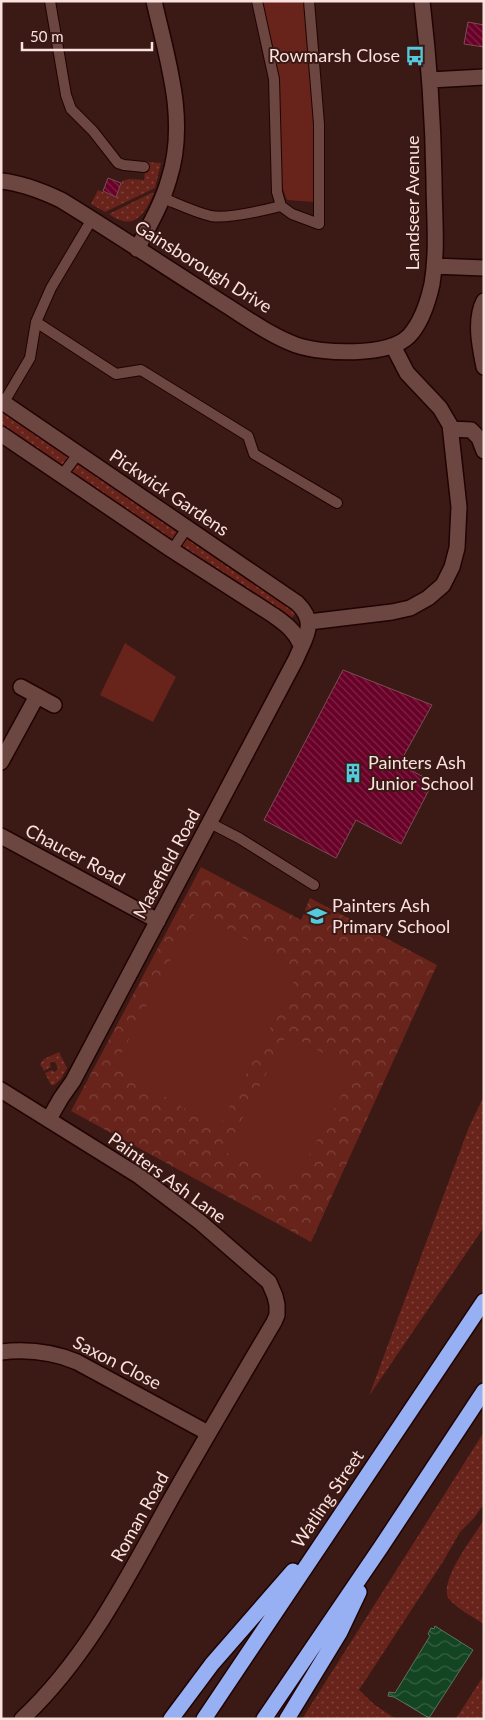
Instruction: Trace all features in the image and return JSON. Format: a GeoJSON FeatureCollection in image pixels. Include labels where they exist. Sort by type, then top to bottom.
{"type":"FeatureCollection","features":[{"type":"Feature","properties":{"kind":"highway","name":"Watling Street"},"geometry":{"type":"LineString","coordinates":[[204,1719],[334,1522],[484,1301]]}},
{"type":"Feature","properties":{"kind":"highway"},"geometry":{"type":"LineString","coordinates":[[264,1719],[484,1391]]}},
{"type":"Feature","properties":{"kind":"highway"},"geometry":{"type":"LineString","coordinates":[[171,1719],[212,1664],[334,1522]]}},
{"type":"Feature","properties":{"kind":"highway"},"geometry":{"type":"LineString","coordinates":[[287,1719],[340,1632],[380,1547]]}},
{"type":"Feature","properties":{"kind":"street"},"geometry":{"type":"LineString","coordinates":[[137,249],[162,198],[174,162],[177,120],[173,85],[154,1]]}},
{"type":"Feature","properties":{"kind":"street","name":"Landseer Avenue"},"geometry":{"type":"LineString","coordinates":[[393,346],[409,336],[420,319],[428,298],[434,266],[435,224],[430,80],[422,1]]}},
{"type":"Feature","properties":{"kind":"street"},"geometry":{"type":"LineString","coordinates":[[430,80],[484,77]]}},
{"type":"Feature","properties":{"kind":"street","name":"Gainsborough Drive"},"geometry":{"type":"LineString","coordinates":[[1,181],[22,185],[50,195],[92,219],[274,334],[296,345],[315,349],[351,351],[393,346]]}},
{"type":"Feature","properties":{"kind":"street"},"geometry":{"type":"LineString","coordinates":[[434,266],[484,268]]}},
{"type":"Feature","properties":{"kind":"street"},"geometry":{"type":"LineString","coordinates":[[484,301],[481,307],[479,332],[484,367]]}},
{"type":"Feature","properties":{"kind":"street"},"geometry":{"type":"LineString","coordinates":[[309,622],[403,610],[422,602],[443,585],[450,574],[455,557],[459,513],[451,429],[448,420],[440,408],[407,373],[393,346]]}},
{"type":"Feature","properties":{"kind":"street","name":"Pickwick Gardens"},"geometry":{"type":"LineString","coordinates":[[3,401],[297,603],[305,612],[309,622]]}},
{"type":"Feature","properties":{"kind":"street"},"geometry":{"type":"LineString","coordinates":[[451,429],[471,430],[479,438],[484,451]]}},
{"type":"Feature","properties":{"kind":"street"},"geometry":{"type":"LineString","coordinates":[[1,434],[288,626],[296,634],[301,646]]}},
{"type":"Feature","properties":{"kind":"street","name":"Masefield Road"},"geometry":{"type":"LineString","coordinates":[[49,1119],[73,1081],[296,659],[308,632],[309,622]]}},
{"type":"Feature","properties":{"kind":"street"},"geometry":{"type":"LineString","coordinates":[[21,687],[54,705]]}},
{"type":"Feature","properties":{"kind":"street"},"geometry":{"type":"LineString","coordinates":[[1,762],[37,696]]}},
{"type":"Feature","properties":{"kind":"street","name":"Chaucer Road"},"geometry":{"type":"LineString","coordinates":[[1,836],[158,921]]}},
{"type":"Feature","properties":{"kind":"street","name":"Painters Ash Lane"},"geometry":{"type":"LineString","coordinates":[[1,1090],[157,1189],[200,1222],[267,1279],[275,1296],[277,1310],[274,1322]]}},
{"type":"Feature","properties":{"kind":"street","name":"Roman Road"},"geometry":{"type":"LineString","coordinates":[[22,1719],[52,1689],[89,1640],[274,1322]]}},
{"type":"Feature","properties":{"kind":"street","name":"Saxon Close"},"geometry":{"type":"LineString","coordinates":[[1,1352],[42,1352],[77,1362],[208,1433]]}},
{"type":"Feature","properties":{"kind":"lane"},"geometry":{"type":"LineString","coordinates":[[50,1],[66,95],[70,107],[118,163],[144,167]]}},
{"type":"Feature","properties":{"kind":"lane"},"geometry":{"type":"LineString","coordinates":[[258,1],[274,78],[279,201],[281,206],[292,214],[319,224],[319,124],[309,1]]}},
{"type":"Feature","properties":{"kind":"lane"},"geometry":{"type":"LineString","coordinates":[[162,198],[201,213],[215,216],[281,206]]}},
{"type":"Feature","properties":{"kind":"lane"},"geometry":{"type":"LineString","coordinates":[[3,401],[30,358],[36,322],[51,288],[92,219]]}},
{"type":"Feature","properties":{"kind":"lane"},"geometry":{"type":"LineString","coordinates":[[36,322],[116,374],[141,370],[248,436],[254,454],[337,503]]}},
{"type":"Feature","properties":{"kind":"lane"},"geometry":{"type":"LineString","coordinates":[[62,476],[78,454]]}},
{"type":"Feature","properties":{"kind":"lane"},"geometry":{"type":"LineString","coordinates":[[172,550],[187,528]]}},
{"type":"Feature","properties":{"kind":"lane"},"geometry":{"type":"LineString","coordinates":[[210,823],[314,885]]}},
{"type":"Feature","properties":{"kind":"green space"},"geometry":{"type":"Polygon","coordinates":[[[262,1],[306,1],[316,124],[314,202],[287,200],[281,184],[262,1]]]}},
{"type":"Feature","properties":{"kind":"green space"},"geometry":{"type":"Polygon","coordinates":[[[146,162],[161,163],[155,188],[105,212],[91,204],[98,190],[116,197],[122,181],[129,179],[144,180],[146,162]]]}},
{"type":"Feature","properties":{"kind":"green space"},"geometry":{"type":"Polygon","coordinates":[[[154,193],[142,214],[132,221],[118,219],[109,214],[154,193]]]}},
{"type":"Feature","properties":{"kind":"green space"},"geometry":{"type":"Polygon","coordinates":[[[1,406],[300,608],[291,619],[1,425],[1,406]]]}},
{"type":"Feature","properties":{"kind":"green space"},"geometry":{"type":"Polygon","coordinates":[[[125,643],[176,677],[153,722],[100,695],[125,643]]]}},
{"type":"Feature","properties":{"kind":"green space"},"geometry":{"type":"Polygon","coordinates":[[[201,867],[301,920],[310,898],[437,965],[311,1242],[71,1111],[201,867]]]}},
{"type":"Feature","properties":{"kind":"green space"},"geometry":{"type":"Polygon","coordinates":[[[196,911],[300,970],[218,1129],[115,1066],[196,911]]]}},
{"type":"Feature","properties":{"kind":"green space"},"geometry":{"type":"Polygon","coordinates":[[[287,1034],[355,1070],[293,1185],[225,1152],[287,1034]]]}},
{"type":"Feature","properties":{"kind":"green space"},"geometry":{"type":"Polygon","coordinates":[[[59,1052],[67,1068],[61,1079],[54,1085],[51,1085],[45,1073],[57,1070],[55,1062],[51,1062],[51,1067],[44,1071],[40,1064],[44,1059],[59,1052]]]}},
{"type":"Feature","properties":{"kind":"green space"},"geometry":{"type":"Polygon","coordinates":[[[484,1096],[484,1227],[369,1396],[469,1127],[484,1096]]]}},
{"type":"Feature","properties":{"kind":"green space"},"geometry":{"type":"Polygon","coordinates":[[[484,1432],[484,1504],[474,1518],[460,1532],[444,1560],[359,1690],[375,1705],[396,1719],[302,1719],[484,1432]]]}},
{"type":"Feature","properties":{"kind":"green space"},"geometry":{"type":"Polygon","coordinates":[[[484,1520],[484,1624],[456,1606],[449,1599],[447,1592],[452,1571],[484,1520]]]}},
{"type":"Feature","properties":{"kind":"green space"},"geometry":{"type":"Polygon","coordinates":[[[484,1675],[484,1719],[456,1719],[457,1717],[484,1675]]]}},
{"type":"Feature","properties":{"kind":"water"},"geometry":{"type":"Polygon","coordinates":[[[435,1626],[473,1650],[429,1718],[394,1697],[388,1696],[389,1692],[395,1693],[430,1636],[428,1634],[431,1628],[434,1629],[435,1626]]]}},
{"type":"Feature","properties":{"kind":"building"},"geometry":{"type":"Polygon","coordinates":[[[468,22],[484,25],[484,47],[464,44],[468,22]]]}},
{"type":"Feature","properties":{"kind":"building"},"geometry":{"type":"Polygon","coordinates":[[[108,178],[121,183],[116,197],[103,191],[108,178]]]}},
{"type":"Feature","properties":{"kind":"building","name":"Painters Ash Junior School"},"geometry":{"type":"Polygon","coordinates":[[[343,670],[432,705],[399,764],[433,782],[401,844],[356,820],[336,858],[264,820],[343,670]]]}},
{"type":"Feature","properties":{"kind":"place","name":"Rowmarsh Close"},"geometry":{"type":"Point","coordinates":[415,56]}},
{"type":"Feature","properties":{"kind":"place","name":"Painters Ash Junior School"},"geometry":{"type":"Point","coordinates":[353,773]}},
{"type":"Feature","properties":{"kind":"place","name":"Painters Ash Primary School"},"geometry":{"type":"Point","coordinates":[317,916]}}]}
